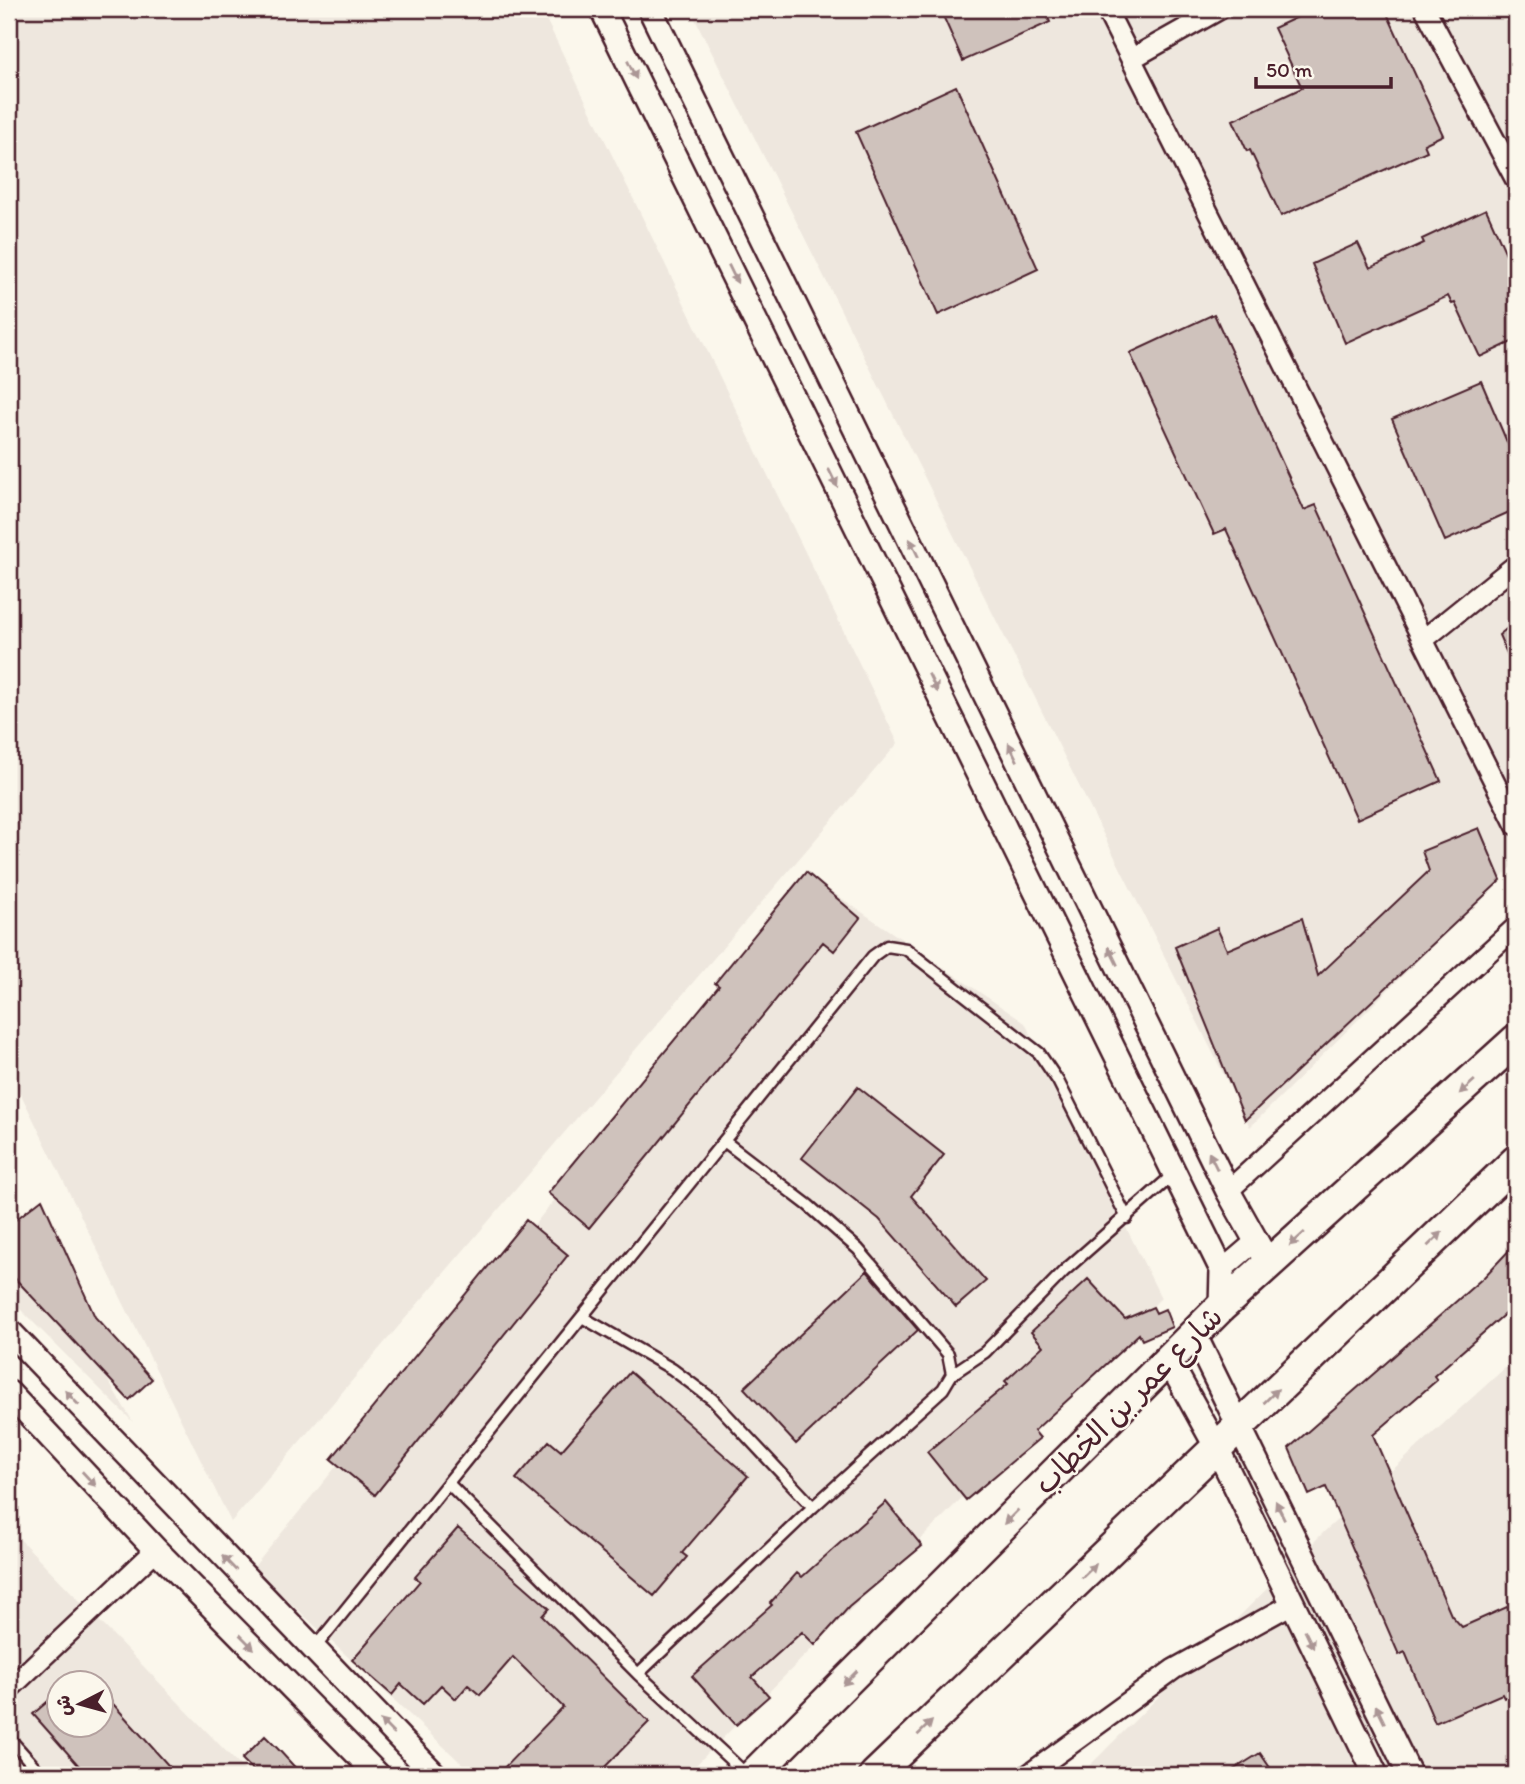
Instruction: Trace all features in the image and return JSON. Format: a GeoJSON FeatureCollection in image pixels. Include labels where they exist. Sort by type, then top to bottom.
{"type":"FeatureCollection","features":[{"type":"Feature","properties":{"kind":"main road","name":"شارع عمر بن الخطاب"},"geometry":{"type":"LineString","coordinates":[[753,1775],[1221,1307],[1263,1252],[1516,1040]]}},
{"type":"Feature","properties":{"kind":"main road"},"geometry":{"type":"LineString","coordinates":[[875,1775],[1516,1161]]}},
{"type":"Feature","properties":{"kind":"street"},"geometry":{"type":"LineString","coordinates":[[602,9],[1222,1270],[1221,1307]]}},
{"type":"Feature","properties":{"kind":"street"},"geometry":{"type":"LineString","coordinates":[[650,9],[1228,1191],[1263,1252],[1222,1270]]}},
{"type":"Feature","properties":{"kind":"street"},"geometry":{"type":"LineString","coordinates":[[1105,9],[1516,825]]}},
{"type":"Feature","properties":{"kind":"street"},"geometry":{"type":"LineString","coordinates":[[1131,59],[1220,9]]}},
{"type":"Feature","properties":{"kind":"street"},"geometry":{"type":"LineString","coordinates":[[1425,9],[1516,180]]}},
{"type":"Feature","properties":{"kind":"street"},"geometry":{"type":"LineString","coordinates":[[1423,640],[1516,565]]}},
{"type":"Feature","properties":{"kind":"street"},"geometry":{"type":"LineString","coordinates":[[1228,1191],[1516,927]]}},
{"type":"Feature","properties":{"kind":"street"},"geometry":{"type":"LineString","coordinates":[[9,1331],[313,1651],[435,1775]]}},
{"type":"Feature","properties":{"kind":"street"},"geometry":{"type":"LineString","coordinates":[[1194,1334],[1410,1775]]}},
{"type":"Feature","properties":{"kind":"street"},"geometry":{"type":"LineString","coordinates":[[1168,1359],[1217,1448],[1376,1775]]}},
{"type":"Feature","properties":{"kind":"street"},"geometry":{"type":"LineString","coordinates":[[9,1393],[156,1550],[377,1775]]}},
{"type":"Feature","properties":{"kind":"street"},"geometry":{"type":"LineString","coordinates":[[9,1689],[156,1550]]}},
{"type":"Feature","properties":{"kind":"street"},"geometry":{"type":"LineString","coordinates":[[1028,1775],[1174,1670],[1292,1604]]}},
{"type":"Feature","properties":{"kind":"lane"},"geometry":{"type":"LineString","coordinates":[[313,1651],[873,956],[887,946],[906,949],[1039,1053],[1058,1081],[1127,1218]]}},
{"type":"Feature","properties":{"kind":"lane"},"geometry":{"type":"LineString","coordinates":[[724,1141],[808,1205],[858,1249],[947,1354],[952,1374]]}},
{"type":"Feature","properties":{"kind":"lane"},"geometry":{"type":"LineString","coordinates":[[638,1674],[813,1507],[943,1389],[952,1374],[985,1352],[1064,1271],[1127,1218],[1174,1173]]}},
{"type":"Feature","properties":{"kind":"lane"},"geometry":{"type":"LineString","coordinates":[[582,1317],[672,1369],[712,1399],[813,1507]]}},
{"type":"Feature","properties":{"kind":"lane"},"geometry":{"type":"LineString","coordinates":[[448,1483],[638,1674],[747,1775]]}},
{"type":"Feature","properties":{"kind":"lane"},"geometry":{"type":"LineString","coordinates":[[9,1738],[42,1775]]}},
{"type":"Feature","properties":{"kind":"shaded area"},"geometry":{"type":"Polygon","coordinates":[[[9,9],[541,9],[898,743],[231,1522],[9,1070],[9,9]]]}},
{"type":"Feature","properties":{"kind":"shaded area"},"geometry":{"type":"Polygon","coordinates":[[[690,9],[1516,9],[1516,863],[1250,1127],[690,9]]]}},
{"type":"Feature","properties":{"kind":"shaded area"},"geometry":{"type":"Polygon","coordinates":[[[816,881],[1025,1023],[1161,1298],[686,1775],[474,1775],[253,1568],[816,881]]]}},
{"type":"Feature","properties":{"kind":"shaded area"},"geometry":{"type":"Polygon","coordinates":[[[9,1217],[133,1422],[9,1298],[9,1217]]]}},
{"type":"Feature","properties":{"kind":"shaded area"},"geometry":{"type":"Polygon","coordinates":[[[1516,1358],[1516,1775],[1080,1775],[1325,1531],[1516,1358]]]}},
{"type":"Feature","properties":{"kind":"shaded area"},"geometry":{"type":"Polygon","coordinates":[[[9,1528],[249,1775],[9,1775],[9,1528]]]}},
{"type":"Feature","properties":{"kind":"building"},"geometry":{"type":"Polygon","coordinates":[[[940,9],[1044,9],[1050,22],[963,61],[940,9]]]}},
{"type":"Feature","properties":{"kind":"building"},"geometry":{"type":"Polygon","coordinates":[[[1301,9],[1385,9],[1443,135],[1424,144],[1427,151],[1281,216],[1233,120],[1302,88],[1274,28],[1304,14],[1301,9]]]}},
{"type":"Feature","properties":{"kind":"building"},"geometry":{"type":"Polygon","coordinates":[[[956,86],[1038,269],[938,315],[856,132],[956,86]]]}},
{"type":"Feature","properties":{"kind":"building"},"geometry":{"type":"Polygon","coordinates":[[[1486,209],[1516,276],[1516,340],[1480,357],[1455,303],[1452,304],[1448,296],[1345,343],[1312,264],[1358,243],[1370,268],[1424,243],[1422,239],[1486,209]]]}},
{"type":"Feature","properties":{"kind":"building"},"geometry":{"type":"Polygon","coordinates":[[[1214,314],[1304,510],[1316,505],[1441,781],[1357,819],[1226,529],[1214,534],[1130,353],[1214,314]]]}},
{"type":"Feature","properties":{"kind":"building"},"geometry":{"type":"Polygon","coordinates":[[[1481,381],[1516,463],[1516,509],[1445,541],[1392,419],[1481,381]]]}},
{"type":"Feature","properties":{"kind":"building"},"geometry":{"type":"Polygon","coordinates":[[[1516,621],[1516,674],[1499,635],[1516,621]]]}},
{"type":"Feature","properties":{"kind":"building"},"geometry":{"type":"Polygon","coordinates":[[[1479,828],[1501,880],[1245,1120],[1175,947],[1217,928],[1227,950],[1302,918],[1318,976],[1429,871],[1422,851],[1479,828]]]}},
{"type":"Feature","properties":{"kind":"building"},"geometry":{"type":"Polygon","coordinates":[[[806,872],[860,918],[834,951],[823,942],[589,1228],[548,1193],[719,986],[715,983],[806,872]]]}},
{"type":"Feature","properties":{"kind":"building"},"geometry":{"type":"Polygon","coordinates":[[[858,1087],[944,1155],[911,1196],[986,1281],[956,1307],[879,1219],[802,1158],[858,1087]]]}},
{"type":"Feature","properties":{"kind":"building"},"geometry":{"type":"Polygon","coordinates":[[[42,1199],[95,1317],[152,1379],[129,1400],[9,1272],[9,1225],[42,1199]]]}},
{"type":"Feature","properties":{"kind":"building"},"geometry":{"type":"Polygon","coordinates":[[[526,1220],[568,1255],[375,1495],[331,1459],[526,1220]]]}},
{"type":"Feature","properties":{"kind":"building"},"geometry":{"type":"Polygon","coordinates":[[[1516,1243],[1516,1304],[1434,1376],[1437,1380],[1373,1435],[1451,1615],[1462,1627],[1516,1603],[1516,1692],[1504,1698],[1502,1694],[1435,1723],[1405,1652],[1399,1655],[1326,1487],[1309,1495],[1289,1448],[1484,1277],[1516,1243]]]}},
{"type":"Feature","properties":{"kind":"building"},"geometry":{"type":"Polygon","coordinates":[[[867,1271],[918,1330],[796,1444],[744,1388],[867,1271]]]}},
{"type":"Feature","properties":{"kind":"building"},"geometry":{"type":"Polygon","coordinates":[[[1088,1279],[1125,1319],[1153,1307],[1156,1313],[1165,1309],[1172,1327],[1142,1340],[1139,1334],[1034,1431],[1040,1438],[966,1500],[927,1452],[1008,1384],[1005,1381],[1043,1346],[1031,1332],[1088,1279]]]}},
{"type":"Feature","properties":{"kind":"building"},"geometry":{"type":"Polygon","coordinates":[[[630,1372],[748,1476],[682,1553],[687,1557],[654,1596],[516,1479],[549,1441],[561,1451],[630,1372]]]}},
{"type":"Feature","properties":{"kind":"building"},"geometry":{"type":"Polygon","coordinates":[[[886,1502],[922,1546],[849,1607],[815,1645],[802,1632],[752,1677],[769,1696],[736,1725],[692,1676],[772,1605],[770,1603],[797,1573],[802,1577],[886,1502]]]}},
{"type":"Feature","properties":{"kind":"building"},"geometry":{"type":"Polygon","coordinates":[[[458,1528],[549,1608],[542,1616],[649,1722],[597,1775],[497,1775],[563,1707],[513,1657],[480,1695],[468,1685],[456,1699],[441,1685],[423,1704],[401,1684],[392,1695],[352,1660],[420,1581],[415,1577],[458,1528]]]}},
{"type":"Feature","properties":{"kind":"building"},"geometry":{"type":"Polygon","coordinates":[[[46,1703],[46,1729],[33,1714],[46,1703]]]}},
{"type":"Feature","properties":{"kind":"building"},"geometry":{"type":"Polygon","coordinates":[[[116,1707],[177,1775],[87,1775],[54,1738],[116,1738],[116,1707]]]}},
{"type":"Feature","properties":{"kind":"building"},"geometry":{"type":"Polygon","coordinates":[[[265,1736],[302,1775],[258,1775],[242,1759],[265,1736]]]}},
{"type":"Feature","properties":{"kind":"building"},"geometry":{"type":"Polygon","coordinates":[[[1260,1753],[1275,1775],[1225,1775],[1260,1753]]]}}]}
